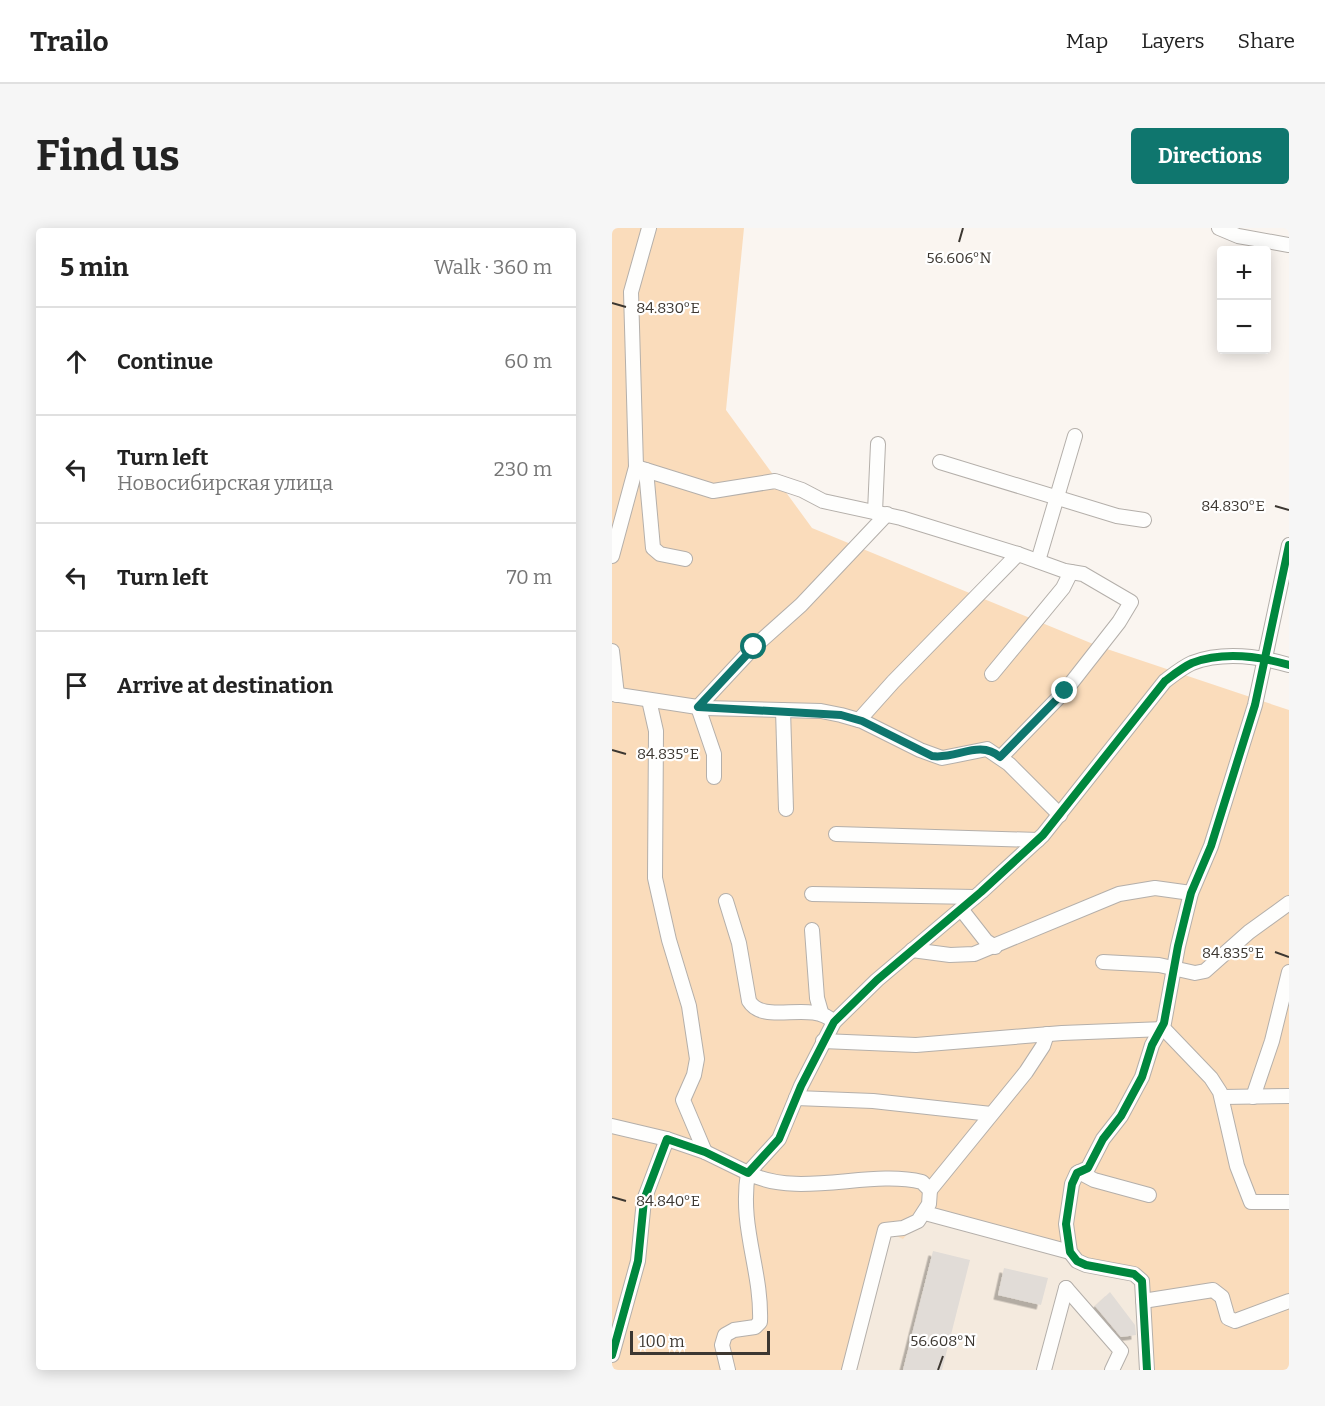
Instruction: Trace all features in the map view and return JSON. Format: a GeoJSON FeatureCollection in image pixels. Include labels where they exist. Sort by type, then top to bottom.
{"type":"FeatureCollection","features":[{"type":"Feature","properties":{"kind":"street"},"geometry":{"type":"LineString","coordinates":[[649,228],[631,292],[641,469],[654,548],[660,554],[685,559]]}},
{"type":"Feature","properties":{"kind":"street"},"geometry":{"type":"LineString","coordinates":[[1219,228],[1238,236],[1289,245]]}},
{"type":"Feature","properties":{"kind":"street"},"geometry":{"type":"LineString","coordinates":[[1038,561],[1075,436]]}},
{"type":"Feature","properties":{"kind":"street"},"geometry":{"type":"LineString","coordinates":[[698,707],[754,647],[801,605],[881,513],[878,444]]}},
{"type":"Feature","properties":{"kind":"street"},"geometry":{"type":"LineString","coordinates":[[940,462],[1117,516],[1144,520]]}},
{"type":"Feature","properties":{"kind":"street"},"geometry":{"type":"LineString","coordinates":[[641,469],[713,491],[775,481],[823,501],[881,513],[1083,574],[1131,602],[1130,607],[1065,691],[1000,757]]}},
{"type":"Feature","properties":{"kind":"street"},"geometry":{"type":"LineString","coordinates":[[612,556],[641,469]]}},
{"type":"Feature","properties":{"kind":"street"},"geometry":{"type":"LineString","coordinates":[[1147,1370],[1142,1281],[1138,1276],[1086,1265],[1077,1261],[1070,1252],[1066,1224],[1072,1184],[1079,1172],[1088,1168],[1102,1139],[1121,1116],[1142,1077],[1152,1045],[1162,1028],[1191,893],[1212,846],[1255,705],[1289,545]]}},
{"type":"Feature","properties":{"kind":"street"},"geometry":{"type":"LineString","coordinates":[[859,720],[1018,554]]}},
{"type":"Feature","properties":{"kind":"street"},"geometry":{"type":"LineString","coordinates":[[992,674],[1063,588],[1071,572]]}},
{"type":"Feature","properties":{"kind":"street"},"geometry":{"type":"LineString","coordinates":[[612,651],[614,694],[698,707],[821,711],[859,720],[932,756],[942,758],[987,748],[1000,757],[1060,815]]}},
{"type":"Feature","properties":{"kind":"street"},"geometry":{"type":"LineString","coordinates":[[728,1370],[722,1345],[724,1335],[734,1330],[751,1329],[760,1322],[744,1210],[748,1173],[779,1139],[796,1098],[834,1022],[877,980],[1038,840],[1165,681],[1191,663],[1230,655],[1266,658],[1289,665]]}},
{"type":"Feature","properties":{"kind":"street"},"geometry":{"type":"LineString","coordinates":[[649,700],[656,731],[655,878],[669,940],[689,1006],[697,1059],[694,1075],[683,1100],[705,1152]]}},
{"type":"Feature","properties":{"kind":"street"},"geometry":{"type":"LineString","coordinates":[[698,707],[714,754],[714,777]]}},
{"type":"Feature","properties":{"kind":"street"},"geometry":{"type":"LineString","coordinates":[[783,710],[786,808]]}},
{"type":"Feature","properties":{"kind":"street"},"geometry":{"type":"LineString","coordinates":[[836,834],[1038,840]]}},
{"type":"Feature","properties":{"kind":"street"},"geometry":{"type":"LineString","coordinates":[[912,950],[960,955],[974,954],[1119,894],[1155,888],[1191,893]]}},
{"type":"Feature","properties":{"kind":"street"},"geometry":{"type":"LineString","coordinates":[[812,894],[975,897]]}},
{"type":"Feature","properties":{"kind":"street"},"geometry":{"type":"LineString","coordinates":[[726,901],[739,943],[749,1000],[753,1007],[764,1012],[821,1012]]}},
{"type":"Feature","properties":{"kind":"street"},"geometry":{"type":"LineString","coordinates":[[1103,962],[1174,968],[1196,973],[1205,971],[1249,932],[1289,903]]}},
{"type":"Feature","properties":{"kind":"street"},"geometry":{"type":"LineString","coordinates":[[961,909],[986,940],[995,947]]}},
{"type":"Feature","properties":{"kind":"street"},"geometry":{"type":"LineString","coordinates":[[812,930],[817,998],[821,1012],[834,1022]]}},
{"type":"Feature","properties":{"kind":"street"},"geometry":{"type":"LineString","coordinates":[[1253,1097],[1272,1041],[1288,980]]}},
{"type":"Feature","properties":{"kind":"street"},"geometry":{"type":"LineString","coordinates":[[823,1041],[916,1046],[1047,1034],[1154,1032],[1162,1028]]}},
{"type":"Feature","properties":{"kind":"street"},"geometry":{"type":"LineString","coordinates":[[1162,1028],[1169,1032],[1211,1078],[1222,1097],[1237,1166],[1249,1198],[1254,1202],[1289,1202]]}},
{"type":"Feature","properties":{"kind":"street"},"geometry":{"type":"LineString","coordinates":[[849,1370],[885,1230],[910,1226],[925,1213],[930,1190],[1026,1072],[1043,1046],[1047,1034]]}},
{"type":"Feature","properties":{"kind":"street"},"geometry":{"type":"LineString","coordinates":[[1222,1097],[1289,1096]]}},
{"type":"Feature","properties":{"kind":"street"},"geometry":{"type":"LineString","coordinates":[[796,1098],[907,1103],[991,1114]]}},
{"type":"Feature","properties":{"kind":"street"},"geometry":{"type":"LineString","coordinates":[[612,1126],[667,1139],[705,1152],[761,1178],[811,1185],[843,1181],[916,1180],[922,1182],[930,1190]]}},
{"type":"Feature","properties":{"kind":"street"},"geometry":{"type":"LineString","coordinates":[[612,1354],[638,1261],[644,1200],[667,1139]]}},
{"type":"Feature","properties":{"kind":"street"},"geometry":{"type":"LineString","coordinates":[[1079,1172],[1094,1180],[1149,1194]]}},
{"type":"Feature","properties":{"kind":"street"},"geometry":{"type":"LineString","coordinates":[[925,1213],[1070,1252]]}},
{"type":"Feature","properties":{"kind":"street"},"geometry":{"type":"LineString","coordinates":[[1044,1370],[1066,1288],[1121,1351],[1112,1370]]}},
{"type":"Feature","properties":{"kind":"street"},"geometry":{"type":"LineString","coordinates":[[1143,1300],[1213,1290],[1222,1297],[1227,1318],[1235,1321],[1289,1301]]}},
{"type":"Feature","properties":{"kind":"shaded area"},"geometry":{"type":"Polygon","coordinates":[[[612,228],[744,228],[726,410],[812,528],[1098,646],[1289,710],[1289,1370],[1141,1370],[1135,1278],[1071,1266],[1064,1252],[921,1218],[903,1239],[887,1232],[851,1370],[612,1370],[612,228]]]}},
{"type":"Feature","properties":{"kind":"shaded area"},"geometry":{"type":"Polygon","coordinates":[[[920,1218],[1064,1252],[1135,1278],[1141,1370],[851,1370],[887,1232],[920,1218]]]}},
{"type":"Feature","properties":{"kind":"building"},"geometry":{"type":"Polygon","coordinates":[[[933,1251],[970,1260],[942,1370],[903,1370],[933,1251]]]}},
{"type":"Feature","properties":{"kind":"building"},"geometry":{"type":"Polygon","coordinates":[[[1004,1268],[1048,1278],[1041,1305],[998,1295],[1004,1268]]]}},
{"type":"Feature","properties":{"kind":"building"},"geometry":{"type":"Polygon","coordinates":[[[1110,1292],[1135,1325],[1136,1335],[1121,1337],[1095,1306],[1110,1292]]]}},
{"type":"Feature","properties":{"kind":"cycle path"},"geometry":{"type":"LineString","coordinates":[[1147,1370],[1142,1281],[1134,1274],[1086,1265],[1077,1261],[1070,1252],[1066,1224],[1072,1184],[1077,1173],[1088,1168],[1103,1139],[1121,1116],[1142,1077],[1152,1045],[1164,1023],[1178,946],[1191,893],[1211,846],[1255,705],[1289,545]]}},
{"type":"Feature","properties":{"kind":"cycle path"},"geometry":{"type":"LineString","coordinates":[[612,1355],[638,1261],[644,1200],[667,1139],[705,1152],[748,1173],[779,1139],[801,1086],[834,1022],[877,980],[981,892],[1043,835],[1165,681],[1192,663],[1216,657],[1253,657],[1289,665]]}},
{"type":"Feature","properties":{"kind":"route"},"geometry":{"type":"LineString","coordinates":[[754,647],[698,707],[821,711],[841,715],[862,721],[932,756],[942,758],[977,748],[987,748],[1000,757],[1065,691]]}}]}
